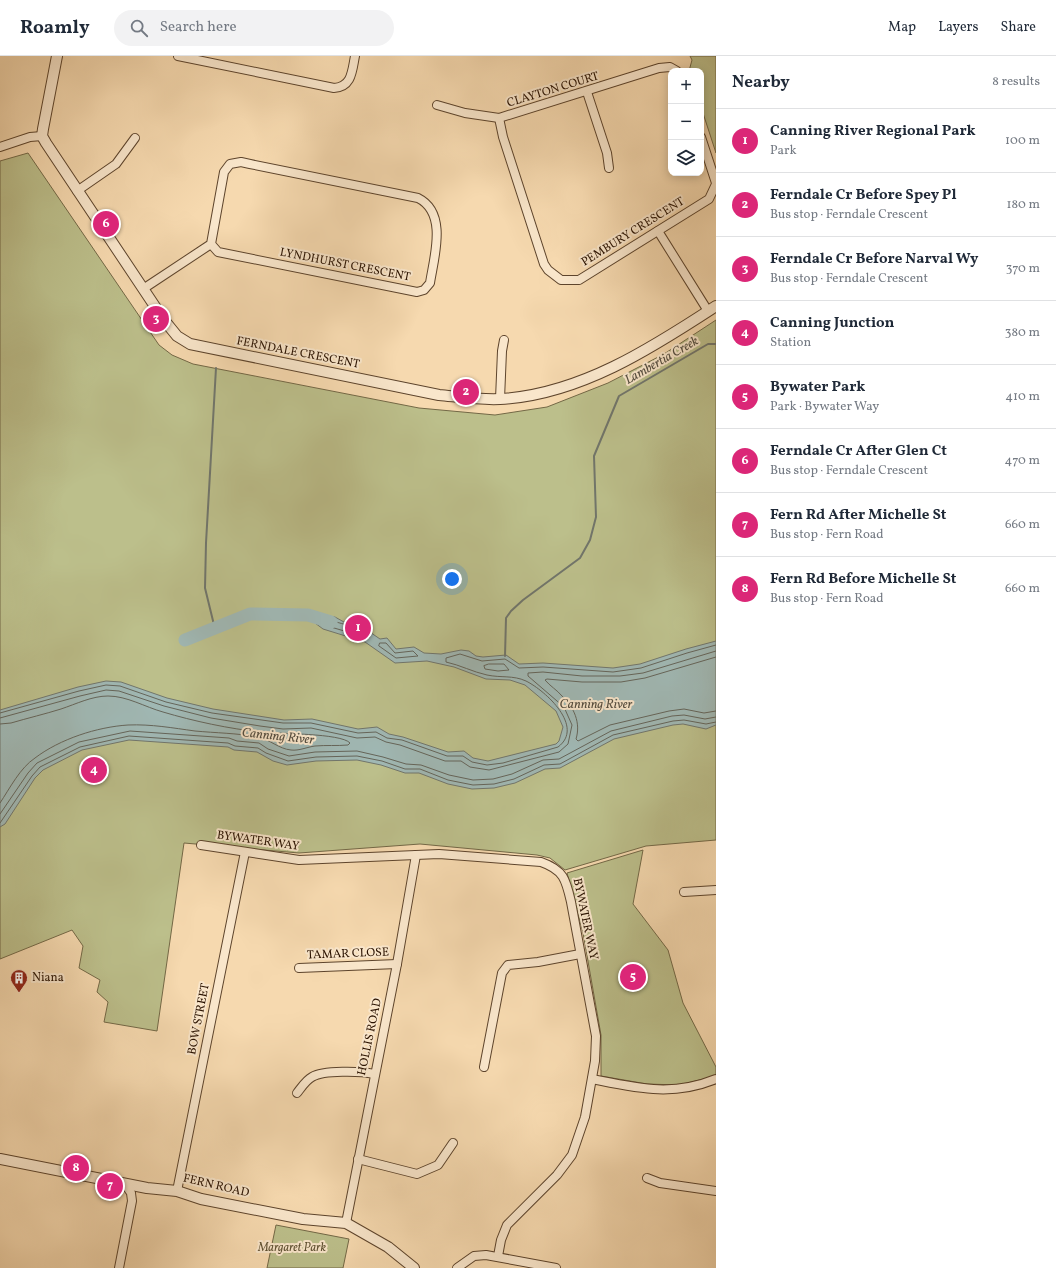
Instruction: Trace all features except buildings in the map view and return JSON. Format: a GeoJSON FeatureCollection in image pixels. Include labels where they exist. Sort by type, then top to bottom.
{"type":"FeatureCollection","features":[{"type":"Feature","properties":{"kind":"street"},"geometry":{"type":"LineString","coordinates":[[0,147],[30,137],[42,136],[57,56]]}},
{"type":"Feature","properties":{"kind":"street"},"geometry":{"type":"LineString","coordinates":[[178,56],[334,88],[342,88],[348,82],[355,56]]}},
{"type":"Feature","properties":{"kind":"street","name":"CLAYTON COURT"},"geometry":{"type":"LineString","coordinates":[[437,105],[477,115],[500,118],[587,92],[659,68],[672,68]]}},
{"type":"Feature","properties":{"kind":"street"},"geometry":{"type":"LineString","coordinates":[[587,92],[606,153],[609,168]]}},
{"type":"Feature","properties":{"kind":"street","name":"PEMBURY CRESCENT"},"geometry":{"type":"LineString","coordinates":[[500,118],[503,137],[544,264],[548,270],[561,280],[579,280],[709,198],[716,184],[702,140]]}},
{"type":"Feature","properties":{"kind":"street","name":"FERNDALE CRESCENT"},"geometry":{"type":"LineString","coordinates":[[42,136],[50,152],[172,331],[190,344],[440,395],[469,399],[500,399],[543,393],[593,375],[640,352],[712,308]]}},
{"type":"Feature","properties":{"kind":"street"},"geometry":{"type":"LineString","coordinates":[[77,191],[116,164],[135,138]]}},
{"type":"Feature","properties":{"kind":"street","name":"LYNDHURST CRESCENT"},"geometry":{"type":"LineString","coordinates":[[241,162],[418,198],[424,201],[431,209],[437,232],[430,283],[424,290],[417,292],[218,252],[211,244],[224,172],[230,164],[241,162]]}},
{"type":"Feature","properties":{"kind":"street"},"geometry":{"type":"LineString","coordinates":[[658,231],[712,308]]}},
{"type":"Feature","properties":{"kind":"street"},"geometry":{"type":"LineString","coordinates":[[143,289],[211,244]]}},
{"type":"Feature","properties":{"kind":"street"},"geometry":{"type":"LineString","coordinates":[[500,399],[504,340]]}},
{"type":"Feature","properties":{"kind":"street","name":"BYWATER WAY"},"geometry":{"type":"LineString","coordinates":[[201,845],[299,860],[439,854],[541,862],[552,866],[563,875],[567,884],[596,1036],[595,1062],[585,1118],[572,1155],[557,1175],[507,1225],[501,1240],[498,1256]]}},
{"type":"Feature","properties":{"kind":"street","name":"BOW STREET"},"geometry":{"type":"LineString","coordinates":[[178,1191],[245,852]]}},
{"type":"Feature","properties":{"kind":"street","name":"HOLLIS ROAD"},"geometry":{"type":"LineString","coordinates":[[346,1223],[374,1074],[398,964],[416,855]]}},
{"type":"Feature","properties":{"kind":"street"},"geometry":{"type":"LineString","coordinates":[[684,892],[716,890]]}},
{"type":"Feature","properties":{"kind":"street"},"geometry":{"type":"LineString","coordinates":[[484,1067],[502,973],[508,965],[538,962],[580,954]]}},
{"type":"Feature","properties":{"kind":"street","name":"TAMAR CLOSE"},"geometry":{"type":"LineString","coordinates":[[299,968],[398,964]]}},
{"type":"Feature","properties":{"kind":"street"},"geometry":{"type":"LineString","coordinates":[[297,1093],[309,1078],[318,1074],[360,1072],[374,1074]]}},
{"type":"Feature","properties":{"kind":"street"},"geometry":{"type":"LineString","coordinates":[[592,1079],[651,1090],[681,1090],[700,1086],[716,1080]]}},
{"type":"Feature","properties":{"kind":"street"},"geometry":{"type":"LineString","coordinates":[[358,1159],[417,1174],[438,1165],[452,1143]]}},
{"type":"Feature","properties":{"kind":"street","name":"FERN ROAD"},"geometry":{"type":"LineString","coordinates":[[0,1159],[147,1188],[178,1191],[201,1199],[297,1218],[346,1223],[388,1247],[414,1268]]}},
{"type":"Feature","properties":{"kind":"street"},"geometry":{"type":"LineString","coordinates":[[647,1178],[660,1183],[716,1191]]}},
{"type":"Feature","properties":{"kind":"street"},"geometry":{"type":"LineString","coordinates":[[119,1268],[132,1201],[131,1193],[124,1183]]}},
{"type":"Feature","properties":{"kind":"street"},"geometry":{"type":"LineString","coordinates":[[457,1268],[474,1256],[486,1254],[556,1268]]}},
{"type":"Feature","properties":{"kind":"green space"},"geometry":{"type":"Polygon","coordinates":[[[690,56],[716,56],[716,153],[704,116],[704,68],[690,68],[692,60],[690,56]]]}},
{"type":"Feature","properties":{"kind":"green space"},"geometry":{"type":"Polygon","coordinates":[[[28,153],[159,345],[172,355],[193,364],[419,408],[495,415],[547,407],[608,383],[664,354],[716,320],[716,840],[646,846],[565,870],[550,858],[537,855],[420,844],[299,853],[184,843],[157,1031],[104,1022],[108,1002],[97,992],[100,980],[79,968],[83,946],[72,930],[0,959],[0,161],[28,153]]]}},
{"type":"Feature","properties":{"kind":"green space"},"geometry":{"type":"Polygon","coordinates":[[[643,850],[633,904],[668,950],[683,1003],[716,1067],[716,1076],[679,1085],[647,1084],[601,1076],[601,1035],[583,933],[567,873],[643,850]]]}},
{"type":"Feature","properties":{"kind":"green space","name":"Margaret Park"},"geometry":{"type":"Polygon","coordinates":[[[276,1225],[349,1239],[343,1268],[267,1268],[276,1225]]]}},
{"type":"Feature","properties":{"kind":"water","name":"Canning River"},"geometry":{"type":"Polygon","coordinates":[[[320,615],[335,617],[344,622],[355,622],[380,639],[387,638],[396,649],[414,647],[424,653],[441,654],[461,650],[469,651],[476,656],[483,657],[506,655],[519,664],[543,663],[613,668],[640,664],[716,641],[716,725],[706,729],[683,724],[673,725],[614,739],[560,768],[545,769],[515,783],[494,788],[472,789],[448,784],[419,773],[405,773],[381,765],[357,760],[316,761],[287,765],[273,761],[257,752],[234,750],[228,747],[129,740],[82,750],[43,770],[35,778],[5,824],[0,827],[0,710],[78,687],[106,681],[121,682],[167,698],[213,709],[284,720],[312,719],[358,729],[377,727],[389,734],[403,737],[448,752],[464,751],[473,758],[488,761],[556,744],[559,741],[563,727],[556,711],[525,685],[510,680],[486,679],[454,667],[427,661],[395,663],[365,642],[323,629],[315,623],[315,617],[320,615]]]}},
{"type":"Feature","properties":{"kind":"waterway","name":"Lambertia Creek"},"geometry":{"type":"LineString","coordinates":[[505,656],[506,618],[511,611],[523,600],[580,558],[590,540],[596,517],[594,456],[619,396],[708,344],[716,344]]}},
{"type":"Feature","properties":{"kind":"waterway"},"geometry":{"type":"LineString","coordinates":[[215,629],[205,588],[206,543],[216,368]]}},
{"type":"Feature","properties":{"kind":"waterway"},"geometry":{"type":"LineString","coordinates":[[185,640],[250,614],[308,615],[331,622]]}},
{"type":"Feature","properties":{"kind":"place","name":"Ferndale Cr After Glen Ct"},"geometry":{"type":"Point","coordinates":[106,224]}},
{"type":"Feature","properties":{"kind":"place","name":"Ferndale Cr Before Narval Wy"},"geometry":{"type":"Point","coordinates":[156,319]}},
{"type":"Feature","properties":{"kind":"place","name":"Ferndale Cr Before Spey Pl"},"geometry":{"type":"Point","coordinates":[466,392]}},
{"type":"Feature","properties":{"kind":"place","name":"Canning River Regional Park"},"geometry":{"type":"Point","coordinates":[358,628]}},
{"type":"Feature","properties":{"kind":"place","name":"Canning Junction"},"geometry":{"type":"Point","coordinates":[94,770]}},
{"type":"Feature","properties":{"kind":"place","name":"Bywater Park"},"geometry":{"type":"Point","coordinates":[633,977]}},
{"type":"Feature","properties":{"kind":"place","name":"Niana"},"geometry":{"type":"Point","coordinates":[19,993]}},
{"type":"Feature","properties":{"kind":"place","name":"Fern Rd Before Michelle St"},"geometry":{"type":"Point","coordinates":[76,1168]}},
{"type":"Feature","properties":{"kind":"place","name":"Fern Rd After Michelle St"},"geometry":{"type":"Point","coordinates":[110,1186]}}]}
